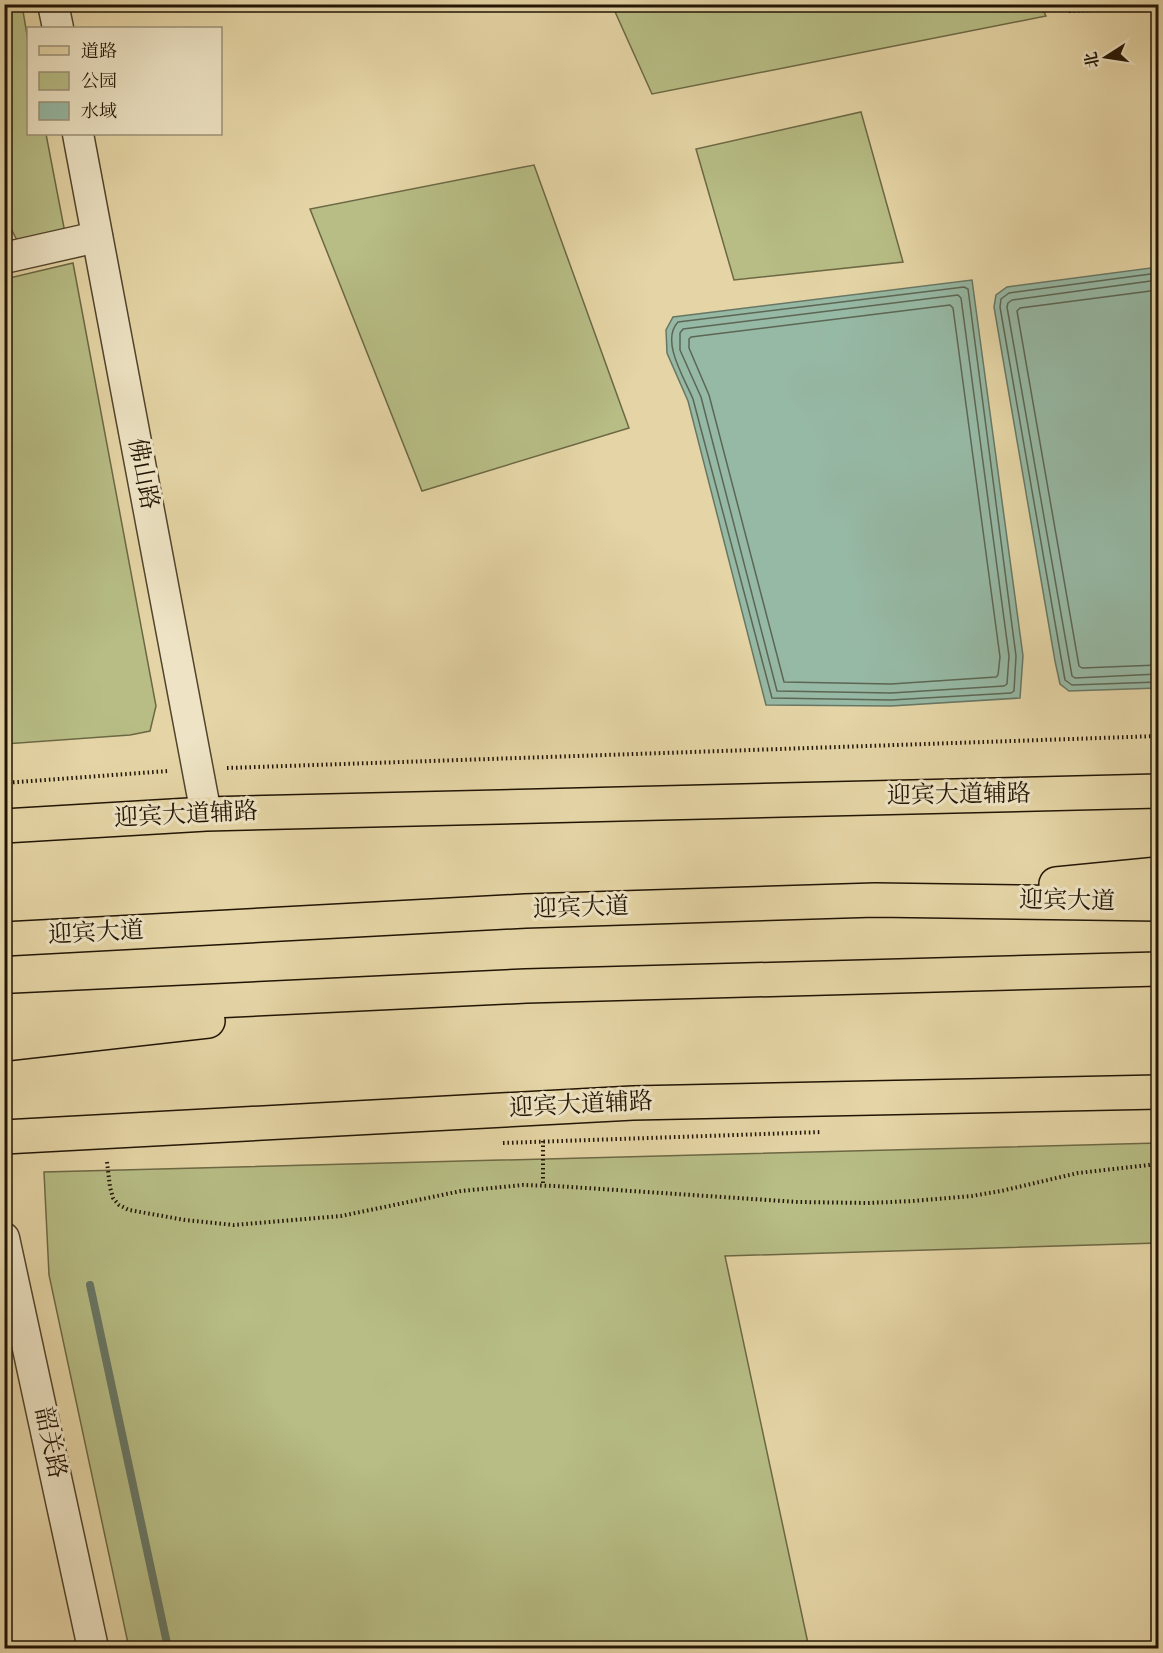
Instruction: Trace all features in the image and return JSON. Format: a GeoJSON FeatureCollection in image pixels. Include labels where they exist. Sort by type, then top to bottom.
{"type":"FeatureCollection","features":[{"type":"Feature","properties":{"kind":"main road","name":"迎宾大道辅路"},"geometry":{"type":"LineString","coordinates":[[4,826],[206,814],[1158,791]]}},
{"type":"Feature","properties":{"kind":"main road"},"geometry":{"type":"LineString","coordinates":[[875,900],[1158,874]]}},
{"type":"Feature","properties":{"kind":"main road","name":"迎宾大道"},"geometry":{"type":"LineString","coordinates":[[4,939],[525,911],[875,900],[1158,903]]}},
{"type":"Feature","properties":{"kind":"main road"},"geometry":{"type":"LineString","coordinates":[[4,920],[525,911]]}},
{"type":"Feature","properties":{"kind":"main road"},"geometry":{"type":"LineString","coordinates":[[4,1011],[526,986],[1158,969]]}},
{"type":"Feature","properties":{"kind":"main road"},"geometry":{"type":"LineString","coordinates":[[4,1044],[526,986]]}},
{"type":"Feature","properties":{"kind":"main road","name":"迎宾大道辅路"},"geometry":{"type":"LineString","coordinates":[[4,1137],[633,1103],[1158,1092]]}},
{"type":"Feature","properties":{"kind":"street"},"geometry":{"type":"LineString","coordinates":[[53,4],[58,27]]}},
{"type":"Feature","properties":{"kind":"street","name":"佛山路"},"geometry":{"type":"LineString","coordinates":[[78,135],[206,814]]}},
{"type":"Feature","properties":{"kind":"street"},"geometry":{"type":"LineString","coordinates":[[4,258],[97,237]]}},
{"type":"Feature","properties":{"kind":"street","name":"韶关路"},"geometry":{"type":"LineString","coordinates":[[4,1238],[17,1354],[93,1648]]}},
{"type":"Feature","properties":{"kind":"path"},"geometry":{"type":"LineString","coordinates":[[1063,4],[1070,11],[1101,10],[1121,4]]}},
{"type":"Feature","properties":{"kind":"path"},"geometry":{"type":"LineString","coordinates":[[4,783],[198,769],[1158,736]]}},
{"type":"Feature","properties":{"kind":"path"},"geometry":{"type":"LineString","coordinates":[[496,1143],[827,1132]]}},
{"type":"Feature","properties":{"kind":"path"},"geometry":{"type":"LineString","coordinates":[[543,1141],[543,1185]]}},
{"type":"Feature","properties":{"kind":"path"},"geometry":{"type":"LineString","coordinates":[[107,1161],[110,1187],[119,1205],[129,1210],[185,1221],[234,1225],[341,1216],[461,1191],[523,1185],[798,1202],[868,1203],[972,1196],[1078,1173],[1158,1164]]}},
{"type":"Feature","properties":{"kind":"green space"},"geometry":{"type":"Polygon","coordinates":[[[1040,4],[1046,16],[652,94],[612,5],[1040,4]]]}},
{"type":"Feature","properties":{"kind":"green space"},"geometry":{"type":"Polygon","coordinates":[[[4,5],[22,5],[27,35],[27,135],[46,135],[65,233],[19,244],[5,217],[4,5]]]}},
{"type":"Feature","properties":{"kind":"green space"},"geometry":{"type":"Polygon","coordinates":[[[861,112],[903,262],[734,280],[696,149],[861,112]]]}},
{"type":"Feature","properties":{"kind":"green space"},"geometry":{"type":"Polygon","coordinates":[[[534,165],[629,428],[422,491],[310,209],[534,165]]]}},
{"type":"Feature","properties":{"kind":"green space"},"geometry":{"type":"Polygon","coordinates":[[[73,263],[156,706],[150,731],[130,735],[5,744],[5,279],[73,263]]]}},
{"type":"Feature","properties":{"kind":"green space"},"geometry":{"type":"Polygon","coordinates":[[[1158,1143],[1158,1243],[725,1256],[809,1648],[129,1648],[49,1275],[44,1172],[1158,1143]]]}},
{"type":"Feature","properties":{"kind":"water"},"geometry":{"type":"Polygon","coordinates":[[[1158,267],[1158,688],[1069,691],[1060,684],[1055,661],[994,307],[996,295],[1007,287],[1158,267]]]}},
{"type":"Feature","properties":{"kind":"water"},"geometry":{"type":"Polygon","coordinates":[[[972,280],[1023,656],[1020,698],[891,706],[766,705],[688,401],[667,353],[666,330],[673,317],[972,280]]]}},
{"type":"Feature","properties":{"kind":"waterway"},"geometry":{"type":"LineString","coordinates":[[90,1285],[168,1648]]}}]}
